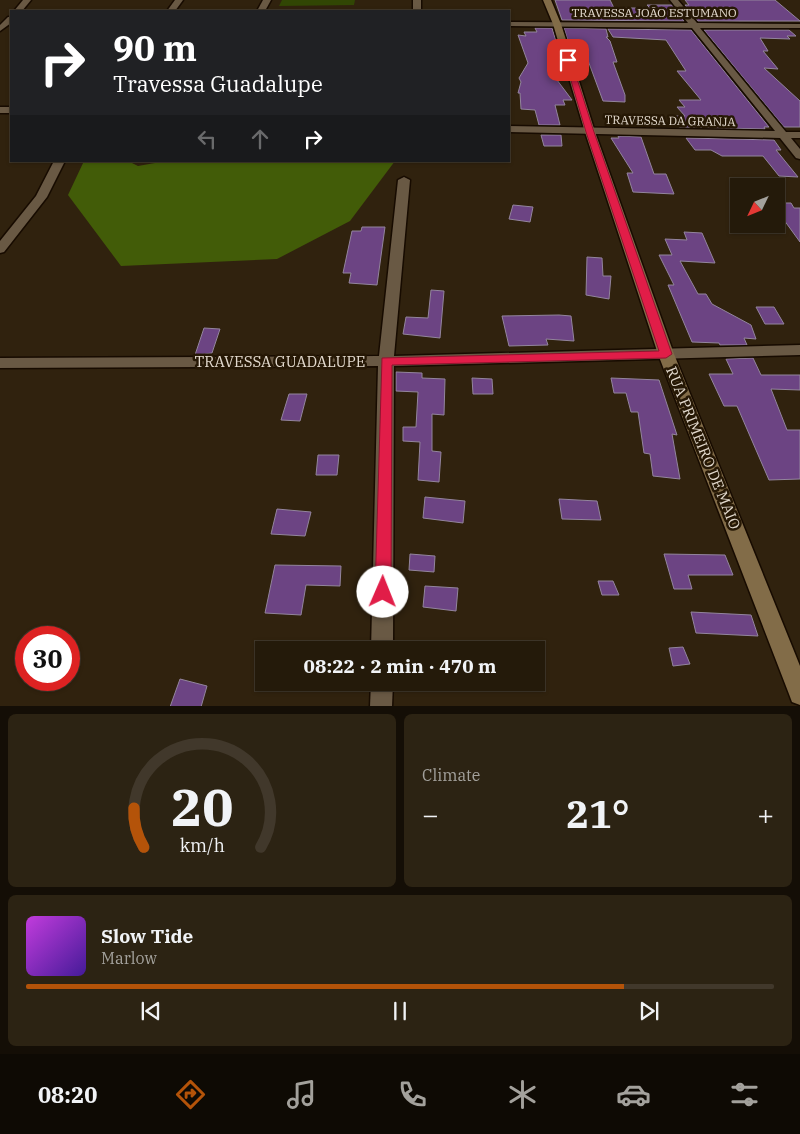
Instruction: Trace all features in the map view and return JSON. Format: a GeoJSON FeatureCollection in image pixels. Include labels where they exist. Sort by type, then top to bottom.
{"type":"FeatureCollection","features":[{"type":"Feature","properties":{"kind":"street"},"geometry":{"type":"LineString","coordinates":[[19,10],[27,0]]}},
{"type":"Feature","properties":{"kind":"street","name":"RUA PRIMEIRO DE MAIO"},"geometry":{"type":"LineString","coordinates":[[547,0],[557,24],[590,132],[666,354],[800,694]]}},
{"type":"Feature","properties":{"kind":"street"},"geometry":{"type":"LineString","coordinates":[[674,0],[800,156]]}},
{"type":"Feature","properties":{"kind":"street"},"geometry":{"type":"LineString","coordinates":[[0,29],[8,22]]}},
{"type":"Feature","properties":{"kind":"street","name":"TRAVESSA JOÃO ESTUMANO"},"geometry":{"type":"LineString","coordinates":[[510,24],[800,26]]}},
{"type":"Feature","properties":{"kind":"street","name":"TRAVESSA DA GRANJA"},"geometry":{"type":"LineString","coordinates":[[510,129],[800,135]]}},
{"type":"Feature","properties":{"kind":"street"},"geometry":{"type":"LineString","coordinates":[[0,249],[41,197],[59,162]]}},
{"type":"Feature","properties":{"kind":"street"},"geometry":{"type":"LineString","coordinates":[[382,641],[386,361],[404,180]]}},
{"type":"Feature","properties":{"kind":"street","name":"TRAVESSA GUADALUPE"},"geometry":{"type":"LineString","coordinates":[[0,364],[386,361],[800,350]]}},
{"type":"Feature","properties":{"kind":"street"},"geometry":{"type":"LineString","coordinates":[[381,706],[382,691]]}},
{"type":"Feature","properties":{"kind":"green space"},"geometry":{"type":"Polygon","coordinates":[[[282,0],[355,0],[354,5],[279,6],[282,0]]]}},
{"type":"Feature","properties":{"kind":"green space"},"geometry":{"type":"Polygon","coordinates":[[[84,162],[130,162],[138,166],[160,162],[394,162],[350,221],[277,259],[121,266],[68,195],[84,162]]]}},
{"type":"Feature","properties":{"kind":"building"},"geometry":{"type":"Polygon","coordinates":[[[555,0],[610,0],[614,8],[650,8],[647,5],[672,5],[684,21],[562,20],[555,0]]]}},
{"type":"Feature","properties":{"kind":"building"},"geometry":{"type":"Polygon","coordinates":[[[685,0],[775,0],[800,21],[698,21],[685,5],[689,5],[685,0]]]}},
{"type":"Feature","properties":{"kind":"building"},"geometry":{"type":"Polygon","coordinates":[[[535,28],[552,28],[560,54],[552,53],[565,80],[557,80],[572,100],[563,100],[565,105],[555,105],[560,125],[539,125],[535,110],[521,109],[520,93],[518,93],[521,82],[519,78],[528,63],[518,35],[526,36],[524,32],[537,32],[535,28]]]}},
{"type":"Feature","properties":{"kind":"building"},"geometry":{"type":"Polygon","coordinates":[[[564,28],[606,29],[608,37],[606,37],[610,41],[617,62],[613,62],[625,95],[625,102],[603,101],[586,55],[572,54],[564,28]]]}},
{"type":"Feature","properties":{"kind":"building"},"geometry":{"type":"Polygon","coordinates":[[[608,29],[691,30],[769,127],[764,127],[765,129],[679,127],[670,116],[685,116],[677,107],[685,107],[679,100],[701,100],[677,71],[686,71],[666,40],[613,37],[608,29]]]}},
{"type":"Feature","properties":{"kind":"building"},"geometry":{"type":"Polygon","coordinates":[[[704,30],[789,30],[796,36],[787,36],[790,39],[760,38],[768,51],[763,51],[778,69],[764,68],[800,101],[800,127],[784,127],[704,30]]]}},
{"type":"Feature","properties":{"kind":"building"},"geometry":{"type":"Polygon","coordinates":[[[541,135],[561,135],[562,146],[544,146],[541,135]]]}},
{"type":"Feature","properties":{"kind":"building"},"geometry":{"type":"Polygon","coordinates":[[[618,136],[641,137],[654,174],[666,174],[674,194],[633,192],[627,173],[633,173],[611,138],[619,138],[618,136]]]}},
{"type":"Feature","properties":{"kind":"building"},"geometry":{"type":"Polygon","coordinates":[[[686,138],[774,140],[781,150],[776,150],[798,177],[779,176],[763,156],[722,156],[711,150],[695,150],[686,138]]]}},
{"type":"Feature","properties":{"kind":"building"},"geometry":{"type":"Polygon","coordinates":[[[785,203],[791,203],[794,208],[800,208],[800,242],[785,221],[785,203]]]}},
{"type":"Feature","properties":{"kind":"building"},"geometry":{"type":"Polygon","coordinates":[[[513,205],[533,207],[530,222],[509,219],[513,205]]]}},
{"type":"Feature","properties":{"kind":"building"},"geometry":{"type":"Polygon","coordinates":[[[362,227],[385,227],[377,285],[349,283],[351,273],[343,273],[352,231],[361,231],[362,227]]]}},
{"type":"Feature","properties":{"kind":"building"},"geometry":{"type":"Polygon","coordinates":[[[684,232],[702,233],[715,263],[680,261],[698,294],[706,294],[712,304],[751,325],[756,339],[744,338],[747,345],[692,342],[668,285],[674,285],[659,255],[672,255],[665,239],[687,240],[684,232]]]}},
{"type":"Feature","properties":{"kind":"building"},"geometry":{"type":"Polygon","coordinates":[[[587,257],[602,258],[603,276],[611,276],[609,299],[586,295],[587,257]]]}},
{"type":"Feature","properties":{"kind":"building"},"geometry":{"type":"Polygon","coordinates":[[[431,290],[444,291],[440,338],[403,334],[406,317],[428,318],[431,290]]]}},
{"type":"Feature","properties":{"kind":"building"},"geometry":{"type":"Polygon","coordinates":[[[756,307],[774,307],[784,324],[765,324],[756,307]]]}},
{"type":"Feature","properties":{"kind":"building"},"geometry":{"type":"Polygon","coordinates":[[[502,316],[571,316],[574,341],[546,339],[548,345],[509,346],[502,316]]]}},
{"type":"Feature","properties":{"kind":"building"},"geometry":{"type":"Polygon","coordinates":[[[204,328],[220,329],[212,353],[195,355],[204,328]]]}},
{"type":"Feature","properties":{"kind":"building"},"geometry":{"type":"Polygon","coordinates":[[[753,358],[761,375],[800,375],[800,390],[771,389],[787,430],[800,430],[800,479],[769,480],[737,406],[724,406],[709,374],[733,374],[726,359],[753,358]]]}},
{"type":"Feature","properties":{"kind":"building"},"geometry":{"type":"Polygon","coordinates":[[[396,372],[422,373],[422,378],[445,379],[444,415],[432,414],[432,451],[441,452],[439,482],[418,480],[420,442],[403,441],[403,427],[416,427],[418,392],[396,391],[396,372]]]}},
{"type":"Feature","properties":{"kind":"building"},"geometry":{"type":"Polygon","coordinates":[[[472,378],[492,379],[493,394],[473,394],[472,378]]]}},
{"type":"Feature","properties":{"kind":"building"},"geometry":{"type":"Polygon","coordinates":[[[611,378],[659,380],[677,435],[672,434],[680,479],[653,476],[650,454],[644,453],[638,412],[631,412],[626,393],[614,393],[611,378]]]}},
{"type":"Feature","properties":{"kind":"building"},"geometry":{"type":"Polygon","coordinates":[[[289,394],[307,394],[300,421],[281,420],[289,394]]]}},
{"type":"Feature","properties":{"kind":"building"},"geometry":{"type":"Polygon","coordinates":[[[318,455],[339,455],[337,475],[316,475],[318,455]]]}},
{"type":"Feature","properties":{"kind":"building"},"geometry":{"type":"Polygon","coordinates":[[[425,497],[465,501],[463,523],[423,518],[425,497]]]}},
{"type":"Feature","properties":{"kind":"building"},"geometry":{"type":"Polygon","coordinates":[[[559,499],[597,501],[601,520],[562,519],[559,499]]]}},
{"type":"Feature","properties":{"kind":"building"},"geometry":{"type":"Polygon","coordinates":[[[277,509],[311,512],[305,536],[271,534],[277,509]]]}},
{"type":"Feature","properties":{"kind":"building"},"geometry":{"type":"Polygon","coordinates":[[[410,554],[435,556],[434,572],[409,570],[410,554]]]}},
{"type":"Feature","properties":{"kind":"building"},"geometry":{"type":"Polygon","coordinates":[[[664,554],[725,555],[733,575],[688,575],[692,589],[674,589],[664,554]]]}},
{"type":"Feature","properties":{"kind":"building"},"geometry":{"type":"Polygon","coordinates":[[[275,565],[341,566],[340,586],[306,585],[301,615],[265,613],[275,565]]]}},
{"type":"Feature","properties":{"kind":"building"},"geometry":{"type":"Polygon","coordinates":[[[598,581],[613,581],[619,595],[602,595],[598,581]]]}},
{"type":"Feature","properties":{"kind":"building"},"geometry":{"type":"Polygon","coordinates":[[[425,586],[458,588],[456,611],[423,607],[425,586]]]}},
{"type":"Feature","properties":{"kind":"building"},"geometry":{"type":"Polygon","coordinates":[[[691,612],[751,615],[758,636],[696,633],[691,612]]]}},
{"type":"Feature","properties":{"kind":"building"},"geometry":{"type":"Polygon","coordinates":[[[683,647],[690,664],[673,666],[669,648],[683,647]]]}},
{"type":"Feature","properties":{"kind":"building"},"geometry":{"type":"Polygon","coordinates":[[[180,679],[207,686],[201,706],[170,706],[180,679]]]}},
{"type":"Feature","properties":{"kind":"route"},"geometry":{"type":"LineString","coordinates":[[383,592],[386,361],[666,354],[590,132],[568,60]]}}]}
